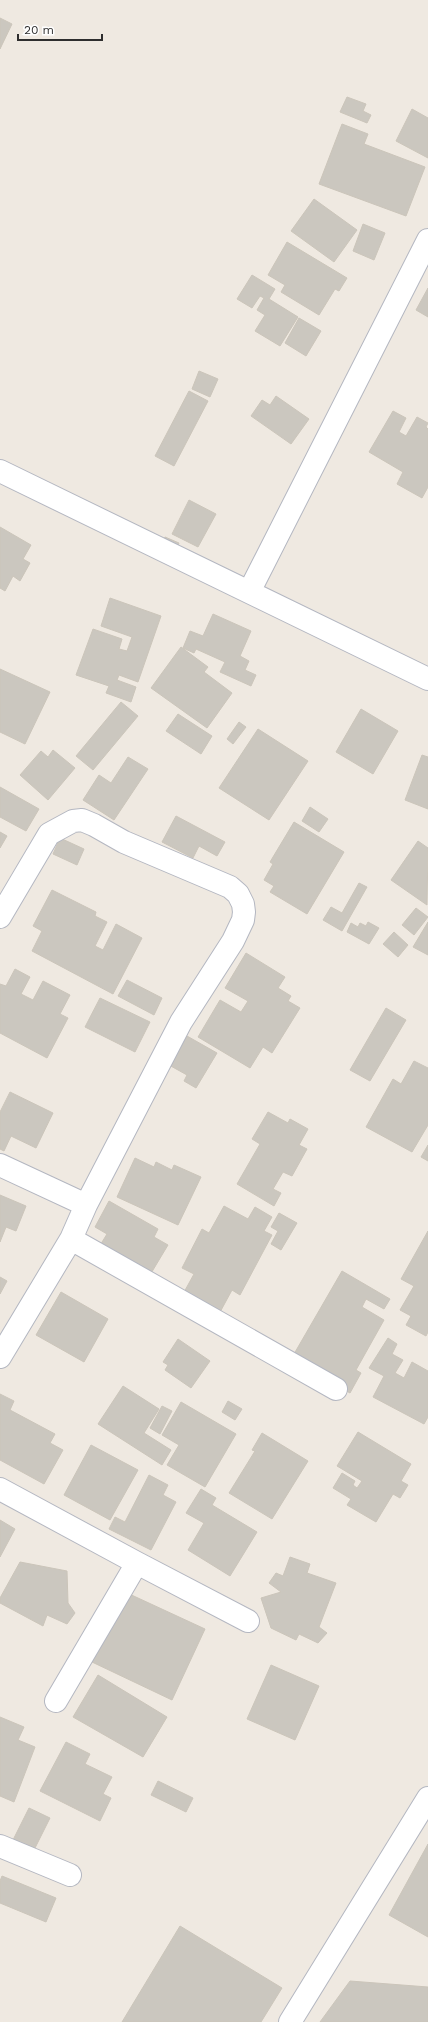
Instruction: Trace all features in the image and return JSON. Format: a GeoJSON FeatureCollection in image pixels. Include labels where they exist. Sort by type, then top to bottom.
{"type":"FeatureCollection","features":[{"type":"Feature","properties":{"kind":"street"},"geometry":{"type":"LineString","coordinates":[[249,592],[428,240]]}},
{"type":"Feature","properties":{"kind":"street"},"geometry":{"type":"LineString","coordinates":[[0,471],[428,679]]}},
{"type":"Feature","properties":{"kind":"street"},"geometry":{"type":"LineString","coordinates":[[0,917],[49,834],[73,821],[82,820],[124,842],[230,887],[238,894],[243,904],[243,920],[233,941],[181,1022],[86,1205],[71,1239],[0,1357]]}},
{"type":"Feature","properties":{"kind":"street"},"geometry":{"type":"LineString","coordinates":[[0,1165],[86,1205]]}},
{"type":"Feature","properties":{"kind":"street"},"geometry":{"type":"LineString","coordinates":[[71,1239],[336,1389]]}},
{"type":"Feature","properties":{"kind":"street"},"geometry":{"type":"LineString","coordinates":[[0,1489],[248,1621]]}},
{"type":"Feature","properties":{"kind":"street"},"geometry":{"type":"LineString","coordinates":[[56,1701],[137,1563]]}},
{"type":"Feature","properties":{"kind":"street"},"geometry":{"type":"LineString","coordinates":[[290,2022],[428,1798]]}},
{"type":"Feature","properties":{"kind":"street"},"geometry":{"type":"LineString","coordinates":[[0,1846],[70,1875]]}},
{"type":"Feature","properties":{"kind":"building"},"geometry":{"type":"Polygon","coordinates":[[[0,18],[12,24],[0,49],[0,18]]]}},
{"type":"Feature","properties":{"kind":"building"},"geometry":{"type":"Polygon","coordinates":[[[347,97],[366,104],[363,111],[371,115],[367,123],[340,112],[347,97]]]}},
{"type":"Feature","properties":{"kind":"building"},"geometry":{"type":"Polygon","coordinates":[[[412,109],[428,118],[428,158],[396,141],[412,109]]]}},
{"type":"Feature","properties":{"kind":"building"},"geometry":{"type":"Polygon","coordinates":[[[342,124],[368,134],[364,144],[425,167],[406,216],[319,184],[342,124]]]}},
{"type":"Feature","properties":{"kind":"building"},"geometry":{"type":"Polygon","coordinates":[[[314,199],[357,230],[334,262],[291,231],[314,199]]]}},
{"type":"Feature","properties":{"kind":"building"},"geometry":{"type":"Polygon","coordinates":[[[363,224],[385,233],[374,260],[353,251],[363,224]]]}},
{"type":"Feature","properties":{"kind":"building"},"geometry":{"type":"Polygon","coordinates":[[[287,242],[347,278],[339,291],[335,289],[319,315],[281,292],[285,285],[268,275],[287,242]]]}},
{"type":"Feature","properties":{"kind":"building"},"geometry":{"type":"Polygon","coordinates":[[[252,275],[275,289],[269,299],[298,317],[280,346],[255,331],[265,315],[257,310],[264,298],[260,296],[252,308],[237,299],[252,275]]]}},
{"type":"Feature","properties":{"kind":"building"},"geometry":{"type":"Polygon","coordinates":[[[428,288],[428,317],[416,310],[428,288]]]}},
{"type":"Feature","properties":{"kind":"building"},"geometry":{"type":"Polygon","coordinates":[[[299,318],[321,331],[306,356],[285,343],[299,318]]]}},
{"type":"Feature","properties":{"kind":"building"},"geometry":{"type":"Polygon","coordinates":[[[199,371],[218,379],[210,397],[192,389],[199,371]]]}},
{"type":"Feature","properties":{"kind":"building"},"geometry":{"type":"Polygon","coordinates":[[[189,391],[208,401],[174,466],[155,456],[189,391]]]}},
{"type":"Feature","properties":{"kind":"building"},"geometry":{"type":"Polygon","coordinates":[[[276,396],[309,419],[291,444],[251,416],[262,400],[270,405],[276,396]]]}},
{"type":"Feature","properties":{"kind":"building"},"geometry":{"type":"Polygon","coordinates":[[[393,411],[406,418],[399,432],[406,436],[417,417],[428,423],[426,427],[428,429],[428,487],[422,498],[397,484],[403,472],[369,452],[393,411]]]}},
{"type":"Feature","properties":{"kind":"building"},"geometry":{"type":"Polygon","coordinates":[[[189,500],[216,514],[198,547],[172,534],[189,500]]]}},
{"type":"Feature","properties":{"kind":"building"},"geometry":{"type":"Polygon","coordinates":[[[0,527],[31,545],[23,559],[30,563],[20,581],[13,576],[5,591],[0,588],[0,527]]]}},
{"type":"Feature","properties":{"kind":"building"},"geometry":{"type":"Polygon","coordinates":[[[165,537],[179,543],[175,553],[160,547],[165,537]]]}},
{"type":"Feature","properties":{"kind":"building"},"geometry":{"type":"Polygon","coordinates":[[[110,598],[161,616],[138,682],[119,675],[117,680],[136,687],[131,702],[106,693],[109,686],[76,675],[93,629],[122,639],[119,649],[127,651],[132,637],[101,626],[110,598]]]}},
{"type":"Feature","properties":{"kind":"building"},"geometry":{"type":"Polygon","coordinates":[[[213,614],[251,631],[240,656],[249,661],[245,670],[256,675],[251,686],[220,672],[225,662],[196,649],[194,653],[183,648],[190,631],[203,636],[213,614]]]}},
{"type":"Feature","properties":{"kind":"building"},"geometry":{"type":"Polygon","coordinates":[[[181,647],[208,667],[204,672],[232,693],[207,728],[151,688],[181,647]]]}},
{"type":"Feature","properties":{"kind":"building"},"geometry":{"type":"Polygon","coordinates":[[[0,669],[50,692],[25,744],[0,732],[0,669]]]}},
{"type":"Feature","properties":{"kind":"building"},"geometry":{"type":"Polygon","coordinates":[[[121,702],[138,716],[93,770],[76,756],[121,702]]]}},
{"type":"Feature","properties":{"kind":"building"},"geometry":{"type":"Polygon","coordinates":[[[361,709],[398,731],[373,774],[336,752],[361,709]]]}},
{"type":"Feature","properties":{"kind":"building"},"geometry":{"type":"Polygon","coordinates":[[[178,714],[212,736],[201,754],[166,731],[178,714]]]}},
{"type":"Feature","properties":{"kind":"building"},"geometry":{"type":"Polygon","coordinates":[[[239,722],[246,727],[233,744],[227,739],[239,722]]]}},
{"type":"Feature","properties":{"kind":"building"},"geometry":{"type":"Polygon","coordinates":[[[258,729],[308,761],[269,820],[219,788],[258,729]]]}},
{"type":"Feature","properties":{"kind":"building"},"geometry":{"type":"Polygon","coordinates":[[[53,750],[75,768],[48,800],[20,775],[41,751],[48,757],[53,750]]]}},
{"type":"Feature","properties":{"kind":"building"},"geometry":{"type":"Polygon","coordinates":[[[422,755],[428,757],[428,809],[405,800],[422,755]]]}},
{"type":"Feature","properties":{"kind":"building"},"geometry":{"type":"Polygon","coordinates":[[[128,757],[148,769],[114,820],[83,800],[99,775],[111,783],[128,757]]]}},
{"type":"Feature","properties":{"kind":"building"},"geometry":{"type":"Polygon","coordinates":[[[0,787],[39,809],[26,831],[0,817],[0,787]]]}},
{"type":"Feature","properties":{"kind":"building"},"geometry":{"type":"Polygon","coordinates":[[[310,807],[328,819],[319,832],[302,821],[310,807]]]}},
{"type":"Feature","properties":{"kind":"building"},"geometry":{"type":"Polygon","coordinates":[[[176,816],[225,842],[217,856],[199,846],[193,858],[162,842],[176,816]]]}},
{"type":"Feature","properties":{"kind":"building"},"geometry":{"type":"Polygon","coordinates":[[[294,822],[344,852],[307,914],[270,892],[274,886],[264,880],[273,864],[270,862],[294,822]]]}},
{"type":"Feature","properties":{"kind":"building"},"geometry":{"type":"Polygon","coordinates":[[[0,832],[7,836],[0,848],[0,832]]]}},
{"type":"Feature","properties":{"kind":"building"},"geometry":{"type":"Polygon","coordinates":[[[60,838],[84,849],[77,865],[53,854],[60,838]]]}},
{"type":"Feature","properties":{"kind":"building"},"geometry":{"type":"Polygon","coordinates":[[[418,841],[428,848],[427,905],[391,880],[418,841]]]}},
{"type":"Feature","properties":{"kind":"building"},"geometry":{"type":"Polygon","coordinates":[[[359,883],[367,887],[342,931],[323,920],[331,907],[342,913],[359,883]]]}},
{"type":"Feature","properties":{"kind":"building"},"geometry":{"type":"Polygon","coordinates":[[[52,890],[96,912],[95,916],[107,922],[95,946],[103,950],[116,924],[142,938],[113,994],[32,951],[42,931],[33,926],[52,890]]]}},
{"type":"Feature","properties":{"kind":"building"},"geometry":{"type":"Polygon","coordinates":[[[416,908],[428,917],[414,935],[402,925],[416,908]]]}},
{"type":"Feature","properties":{"kind":"building"},"geometry":{"type":"Polygon","coordinates":[[[368,922],[379,928],[369,944],[347,932],[351,923],[358,927],[360,923],[366,926],[368,922]]]}},
{"type":"Feature","properties":{"kind":"building"},"geometry":{"type":"Polygon","coordinates":[[[428,922],[428,955],[413,947],[428,922]]]}},
{"type":"Feature","properties":{"kind":"building"},"geometry":{"type":"Polygon","coordinates":[[[394,932],[408,945],[398,957],[383,944],[394,932]]]}},
{"type":"Feature","properties":{"kind":"building"},"geometry":{"type":"Polygon","coordinates":[[[246,953],[285,977],[278,988],[291,996],[288,1001],[300,1008],[272,1053],[263,1047],[250,1068],[198,1037],[220,1000],[241,1012],[248,1001],[225,988],[246,953]]]}},
{"type":"Feature","properties":{"kind":"building"},"geometry":{"type":"Polygon","coordinates":[[[15,969],[30,977],[21,994],[33,1000],[43,981],[70,995],[60,1014],[68,1018],[47,1058],[0,1033],[0,984],[6,986],[15,969]]]}},
{"type":"Feature","properties":{"kind":"building"},"geometry":{"type":"Polygon","coordinates":[[[127,980],[162,998],[154,1015],[118,996],[127,980]]]}},
{"type":"Feature","properties":{"kind":"building"},"geometry":{"type":"Polygon","coordinates":[[[100,998],[150,1022],[135,1052],[85,1027],[100,998]]]}},
{"type":"Feature","properties":{"kind":"building"},"geometry":{"type":"Polygon","coordinates":[[[386,1008],[406,1020],[370,1081],[350,1070],[386,1008]]]}},
{"type":"Feature","properties":{"kind":"building"},"geometry":{"type":"Polygon","coordinates":[[[187,1036],[217,1053],[196,1088],[184,1081],[187,1075],[169,1065],[187,1036]]]}},
{"type":"Feature","properties":{"kind":"building"},"geometry":{"type":"Polygon","coordinates":[[[414,1061],[428,1068],[428,1125],[412,1152],[366,1127],[393,1079],[401,1084],[414,1061]]]}},
{"type":"Feature","properties":{"kind":"building"},"geometry":{"type":"Polygon","coordinates":[[[10,1092],[53,1113],[36,1148],[11,1136],[4,1151],[0,1149],[0,1112],[10,1092]]]}},
{"type":"Feature","properties":{"kind":"building"},"geometry":{"type":"Polygon","coordinates":[[[268,1112],[288,1123],[290,1119],[308,1129],[299,1145],[307,1149],[292,1176],[283,1172],[273,1189],[281,1193],[274,1206],[237,1184],[260,1144],[252,1139],[268,1112]]]}},
{"type":"Feature","properties":{"kind":"building"},"geometry":{"type":"Polygon","coordinates":[[[428,1145],[428,1161],[421,1157],[428,1145]]]}},
{"type":"Feature","properties":{"kind":"building"},"geometry":{"type":"Polygon","coordinates":[[[135,1158],[154,1167],[156,1162],[172,1170],[174,1165],[201,1177],[178,1225],[117,1197],[135,1158]]]}},
{"type":"Feature","properties":{"kind":"building"},"geometry":{"type":"Polygon","coordinates":[[[0,1195],[26,1206],[16,1231],[6,1227],[0,1242],[0,1195]]]}},
{"type":"Feature","properties":{"kind":"building"},"geometry":{"type":"Polygon","coordinates":[[[109,1201],[158,1229],[154,1237],[168,1245],[150,1275],[99,1247],[107,1234],[95,1227],[109,1201]]]}},
{"type":"Feature","properties":{"kind":"building"},"geometry":{"type":"Polygon","coordinates":[[[224,1206],[248,1219],[255,1207],[272,1217],[264,1231],[272,1235],[240,1295],[232,1290],[219,1314],[183,1294],[194,1274],[182,1268],[202,1229],[209,1233],[224,1206]]]}},
{"type":"Feature","properties":{"kind":"building"},"geometry":{"type":"Polygon","coordinates":[[[279,1213],[297,1223],[281,1250],[271,1244],[278,1231],[271,1227],[279,1213]]]}},
{"type":"Feature","properties":{"kind":"building"},"geometry":{"type":"Polygon","coordinates":[[[428,1231],[428,1332],[426,1336],[406,1325],[411,1316],[400,1310],[414,1286],[401,1279],[428,1231]]]}},
{"type":"Feature","properties":{"kind":"building"},"geometry":{"type":"Polygon","coordinates":[[[342,1271],[390,1299],[384,1309],[366,1299],[362,1307],[384,1320],[356,1370],[361,1373],[350,1393],[327,1380],[294,1354],[342,1271]]]}},
{"type":"Feature","properties":{"kind":"building"},"geometry":{"type":"Polygon","coordinates":[[[0,1277],[7,1281],[0,1294],[0,1277]]]}},
{"type":"Feature","properties":{"kind":"building"},"geometry":{"type":"Polygon","coordinates":[[[61,1292],[108,1319],[84,1362],[36,1335],[61,1292]]]}},
{"type":"Feature","properties":{"kind":"building"},"geometry":{"type":"Polygon","coordinates":[[[388,1338],[397,1344],[392,1354],[403,1360],[395,1373],[404,1378],[412,1362],[428,1371],[428,1417],[424,1424],[373,1397],[384,1376],[369,1368],[388,1338]]]}},
{"type":"Feature","properties":{"kind":"building"},"geometry":{"type":"Polygon","coordinates":[[[178,1339],[210,1361],[191,1388],[165,1370],[168,1365],[163,1362],[178,1339]]]}},
{"type":"Feature","properties":{"kind":"building"},"geometry":{"type":"Polygon","coordinates":[[[123,1386],[159,1409],[144,1433],[171,1450],[162,1465],[98,1424],[123,1386]]]}},
{"type":"Feature","properties":{"kind":"building"},"geometry":{"type":"Polygon","coordinates":[[[0,1394],[14,1401],[10,1410],[55,1434],[50,1443],[63,1450],[44,1484],[0,1460],[0,1394]]]}},
{"type":"Feature","properties":{"kind":"building"},"geometry":{"type":"Polygon","coordinates":[[[228,1401],[242,1409],[235,1420],[222,1412],[228,1401]]]}},
{"type":"Feature","properties":{"kind":"building"},"geometry":{"type":"Polygon","coordinates":[[[181,1402],[236,1434],[205,1487],[167,1465],[179,1445],[162,1435],[181,1402]]]}},
{"type":"Feature","properties":{"kind":"building"},"geometry":{"type":"Polygon","coordinates":[[[162,1406],[172,1411],[160,1434],[150,1428],[162,1406]]]}},
{"type":"Feature","properties":{"kind":"building"},"geometry":{"type":"Polygon","coordinates":[[[358,1432],[411,1464],[401,1481],[408,1485],[400,1498],[393,1494],[376,1522],[347,1505],[351,1499],[333,1488],[342,1473],[355,1481],[353,1485],[357,1488],[362,1481],[337,1466],[358,1432]]]}},
{"type":"Feature","properties":{"kind":"building"},"geometry":{"type":"Polygon","coordinates":[[[262,1433],[308,1461],[272,1519],[229,1493],[255,1451],[252,1450],[262,1433]]]}},
{"type":"Feature","properties":{"kind":"building"},"geometry":{"type":"Polygon","coordinates":[[[91,1445],[138,1470],[110,1520],[64,1495],[91,1445]]]}},
{"type":"Feature","properties":{"kind":"building"},"geometry":{"type":"Polygon","coordinates":[[[149,1475],[168,1485],[163,1495],[176,1502],[151,1550],[109,1529],[115,1517],[125,1522],[149,1475]]]}},
{"type":"Feature","properties":{"kind":"building"},"geometry":{"type":"Polygon","coordinates":[[[201,1489],[216,1498],[212,1505],[257,1532],[230,1576],[188,1550],[204,1523],[186,1513],[201,1489]]]}},
{"type":"Feature","properties":{"kind":"building"},"geometry":{"type":"Polygon","coordinates":[[[0,1520],[15,1529],[0,1557],[0,1520]]]}},
{"type":"Feature","properties":{"kind":"building"},"geometry":{"type":"Polygon","coordinates":[[[290,1557],[310,1564],[307,1573],[336,1583],[319,1627],[327,1633],[318,1643],[299,1634],[296,1640],[271,1628],[261,1598],[281,1592],[269,1583],[276,1573],[283,1576],[290,1557]]]}},
{"type":"Feature","properties":{"kind":"building"},"geometry":{"type":"Polygon","coordinates":[[[20,1562],[67,1571],[68,1603],[75,1613],[67,1624],[47,1615],[43,1626],[0,1603],[0,1598],[20,1562]]]}},
{"type":"Feature","properties":{"kind":"building"},"geometry":{"type":"Polygon","coordinates":[[[125,1592],[205,1629],[172,1700],[92,1662],[125,1592]]]}},
{"type":"Feature","properties":{"kind":"building"},"geometry":{"type":"Polygon","coordinates":[[[271,1665],[319,1686],[295,1740],[247,1719],[271,1665]]]}},
{"type":"Feature","properties":{"kind":"building"},"geometry":{"type":"Polygon","coordinates":[[[98,1675],[167,1717],[143,1757],[73,1717],[98,1675]]]}},
{"type":"Feature","properties":{"kind":"building"},"geometry":{"type":"Polygon","coordinates":[[[0,1717],[24,1727],[18,1740],[35,1747],[14,1802],[0,1796],[0,1717]]]}},
{"type":"Feature","properties":{"kind":"building"},"geometry":{"type":"Polygon","coordinates":[[[66,1742],[90,1754],[85,1764],[112,1777],[103,1794],[111,1798],[100,1821],[40,1791],[66,1742]]]}},
{"type":"Feature","properties":{"kind":"building"},"geometry":{"type":"Polygon","coordinates":[[[158,1781],[193,1798],[186,1812],[151,1795],[158,1781]]]}},
{"type":"Feature","properties":{"kind":"building"},"geometry":{"type":"Polygon","coordinates":[[[29,1808],[50,1818],[33,1852],[12,1842],[29,1808]]]}},
{"type":"Feature","properties":{"kind":"building"},"geometry":{"type":"Polygon","coordinates":[[[428,1844],[428,1937],[389,1915],[428,1844]]]}},
{"type":"Feature","properties":{"kind":"building"},"geometry":{"type":"Polygon","coordinates":[[[2,1876],[56,1898],[46,1922],[0,1903],[0,1881],[2,1876]]]}},
{"type":"Feature","properties":{"kind":"building"},"geometry":{"type":"Polygon","coordinates":[[[180,1926],[282,1988],[261,2022],[122,2022],[180,1926]]]}},
{"type":"Feature","properties":{"kind":"building"},"geometry":{"type":"Polygon","coordinates":[[[350,1981],[428,1987],[428,2022],[320,2022],[350,1981]]]}}]}
